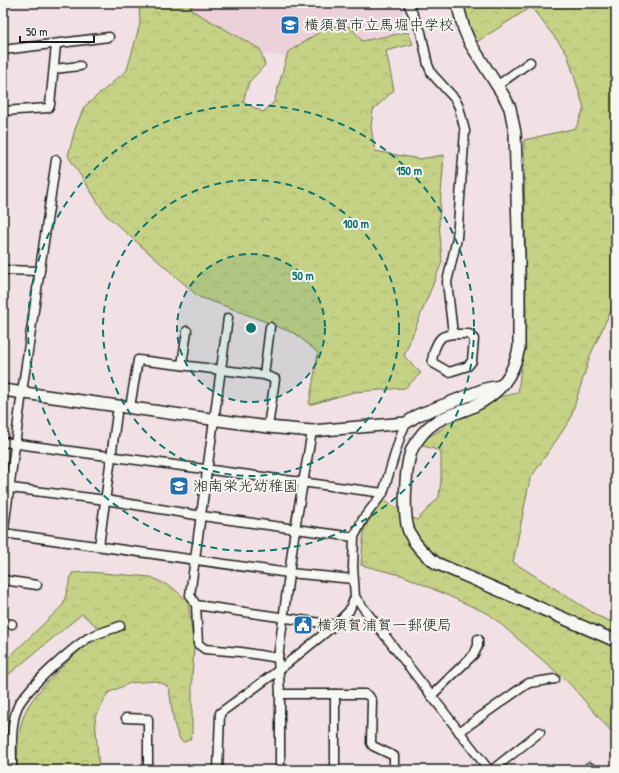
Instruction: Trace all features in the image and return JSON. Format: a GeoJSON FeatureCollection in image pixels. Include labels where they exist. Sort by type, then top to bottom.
{"type":"FeatureCollection","features":[{"type":"Feature","properties":{"kind":"street"},"geometry":{"type":"LineString","coordinates":[[408,3],[421,32],[428,65],[432,74],[455,99],[459,107],[465,131],[457,238],[447,282],[453,334]]}},
{"type":"Feature","properties":{"kind":"street"},"geometry":{"type":"LineString","coordinates":[[457,3],[464,29],[470,43],[498,85],[510,108],[516,133],[519,348],[512,372],[502,386],[472,407],[447,416],[432,424],[413,448],[409,461],[405,510],[406,524],[417,546],[428,557],[436,562],[616,641]]}},
{"type":"Feature","properties":{"kind":"street"},"geometry":{"type":"LineString","coordinates":[[3,50],[56,45],[109,37]]}},
{"type":"Feature","properties":{"kind":"street"},"geometry":{"type":"LineString","coordinates":[[3,111],[48,108],[50,105],[56,45]]}},
{"type":"Feature","properties":{"kind":"street"},"geometry":{"type":"LineString","coordinates":[[498,85],[530,62]]}},
{"type":"Feature","properties":{"kind":"street"},"geometry":{"type":"LineString","coordinates":[[54,69],[80,66]]}},
{"type":"Feature","properties":{"kind":"street"},"geometry":{"type":"LineString","coordinates":[[56,160],[15,444],[6,487],[3,534],[290,573],[353,579]]}},
{"type":"Feature","properties":{"kind":"street"},"geometry":{"type":"LineString","coordinates":[[3,270],[40,271]]}},
{"type":"Feature","properties":{"kind":"street"},"geometry":{"type":"LineString","coordinates":[[228,318],[190,595],[196,605],[198,644],[204,649],[241,652],[278,658]]}},
{"type":"Feature","properties":{"kind":"street"},"geometry":{"type":"LineString","coordinates":[[264,375],[270,327]]}},
{"type":"Feature","properties":{"kind":"street"},"geometry":{"type":"LineString","coordinates":[[182,365],[187,331]]}},
{"type":"Feature","properties":{"kind":"street"},"geometry":{"type":"LineString","coordinates":[[453,334],[469,334],[474,339],[472,361],[468,366],[449,372],[433,363],[432,358],[440,339],[444,336],[453,334]]}},
{"type":"Feature","properties":{"kind":"street"},"geometry":{"type":"LineString","coordinates":[[130,407],[138,360],[264,375],[275,378],[268,427]]}},
{"type":"Feature","properties":{"kind":"street"},"geometry":{"type":"LineString","coordinates":[[3,390],[268,427],[312,431],[406,422],[418,415],[485,389],[502,386]]}},
{"type":"Feature","properties":{"kind":"street"},"geometry":{"type":"LineString","coordinates":[[99,546],[118,406]]}},
{"type":"Feature","properties":{"kind":"street"},"geometry":{"type":"LineString","coordinates":[[218,770],[220,713],[279,670],[335,625],[349,611],[354,597],[354,537],[363,519],[383,493],[406,422]]}},
{"type":"Feature","properties":{"kind":"street"},"geometry":{"type":"LineString","coordinates":[[280,770],[280,694],[278,658],[295,529],[312,431]]}},
{"type":"Feature","properties":{"kind":"street"},"geometry":{"type":"LineString","coordinates":[[3,442],[383,493]]}},
{"type":"Feature","properties":{"kind":"street"},"geometry":{"type":"LineString","coordinates":[[6,487],[106,500],[202,516],[354,537]]}},
{"type":"Feature","properties":{"kind":"street"},"geometry":{"type":"LineString","coordinates":[[3,580],[37,584]]}},
{"type":"Feature","properties":{"kind":"street"},"geometry":{"type":"LineString","coordinates":[[354,597],[490,770],[540,732]]}},
{"type":"Feature","properties":{"kind":"street"},"geometry":{"type":"LineString","coordinates":[[196,605],[335,625]]}},
{"type":"Feature","properties":{"kind":"street"},"geometry":{"type":"LineString","coordinates":[[12,770],[12,733],[18,707],[24,698],[48,672],[71,651],[89,638],[120,626]]}},
{"type":"Feature","properties":{"kind":"street"},"geometry":{"type":"LineString","coordinates":[[432,696],[474,654],[478,646],[478,639]]}},
{"type":"Feature","properties":{"kind":"street"},"geometry":{"type":"LineString","coordinates":[[459,732],[529,683],[555,679]]}},
{"type":"Feature","properties":{"kind":"street"},"geometry":{"type":"LineString","coordinates":[[280,694],[365,694],[369,696],[372,701],[371,743],[373,746],[394,756],[394,770]]}},
{"type":"Feature","properties":{"kind":"street"},"geometry":{"type":"LineString","coordinates":[[335,694],[335,770]]}},
{"type":"Feature","properties":{"kind":"street"},"geometry":{"type":"LineString","coordinates":[[126,718],[148,718],[148,770]]}},
{"type":"Feature","properties":{"kind":"shaded area","name":"横須賀市立馬堀中学校"},"geometry":{"type":"Polygon","coordinates":[[[173,3],[404,3],[405,6],[391,50],[330,43],[301,58],[189,46],[173,3]]]}},
{"type":"Feature","properties":{"kind":"green space"},"geometry":{"type":"Polygon","coordinates":[[[139,3],[193,3],[191,10],[260,49],[265,65],[249,82],[243,102],[263,112],[274,102],[288,52],[329,26],[351,27],[362,41],[408,32],[413,44],[386,51],[394,90],[373,110],[371,127],[375,151],[419,159],[444,155],[439,221],[442,262],[404,356],[421,373],[405,388],[354,392],[309,405],[318,353],[296,334],[199,297],[106,215],[68,156],[75,129],[84,107],[127,70],[140,24],[139,3]]]}},
{"type":"Feature","properties":{"kind":"green space"},"geometry":{"type":"Polygon","coordinates":[[[463,3],[611,3],[616,7],[616,299],[590,356],[570,420],[530,479],[513,562],[598,616],[616,624],[616,737],[569,683],[489,614],[404,576],[361,565],[364,529],[382,499],[417,520],[439,497],[441,480],[441,451],[416,444],[442,429],[457,407],[518,393],[526,322],[524,140],[576,128],[584,108],[567,53],[531,7],[475,43],[463,3]]]}},
{"type":"Feature","properties":{"kind":"green space"},"geometry":{"type":"Polygon","coordinates":[[[89,572],[151,577],[173,588],[188,601],[194,649],[192,676],[192,734],[190,739],[185,742],[181,741],[174,722],[169,688],[164,684],[155,681],[130,683],[108,693],[95,717],[99,770],[17,770],[20,728],[29,705],[55,674],[93,637],[96,626],[82,614],[8,675],[3,677],[3,663],[63,605],[72,573],[89,572]]]}},
{"type":"Feature","properties":{"kind":"place","name":"横須賀市立馬堀中学校"},"geometry":{"type":"Point","coordinates":[290,25]}},
{"type":"Feature","properties":{"kind":"place","name":"湘南栄光幼稚園"},"geometry":{"type":"Point","coordinates":[179,486]}},
{"type":"Feature","properties":{"kind":"place","name":"横須賀浦賀一郵便局"},"geometry":{"type":"Point","coordinates":[303,625]}}]}
